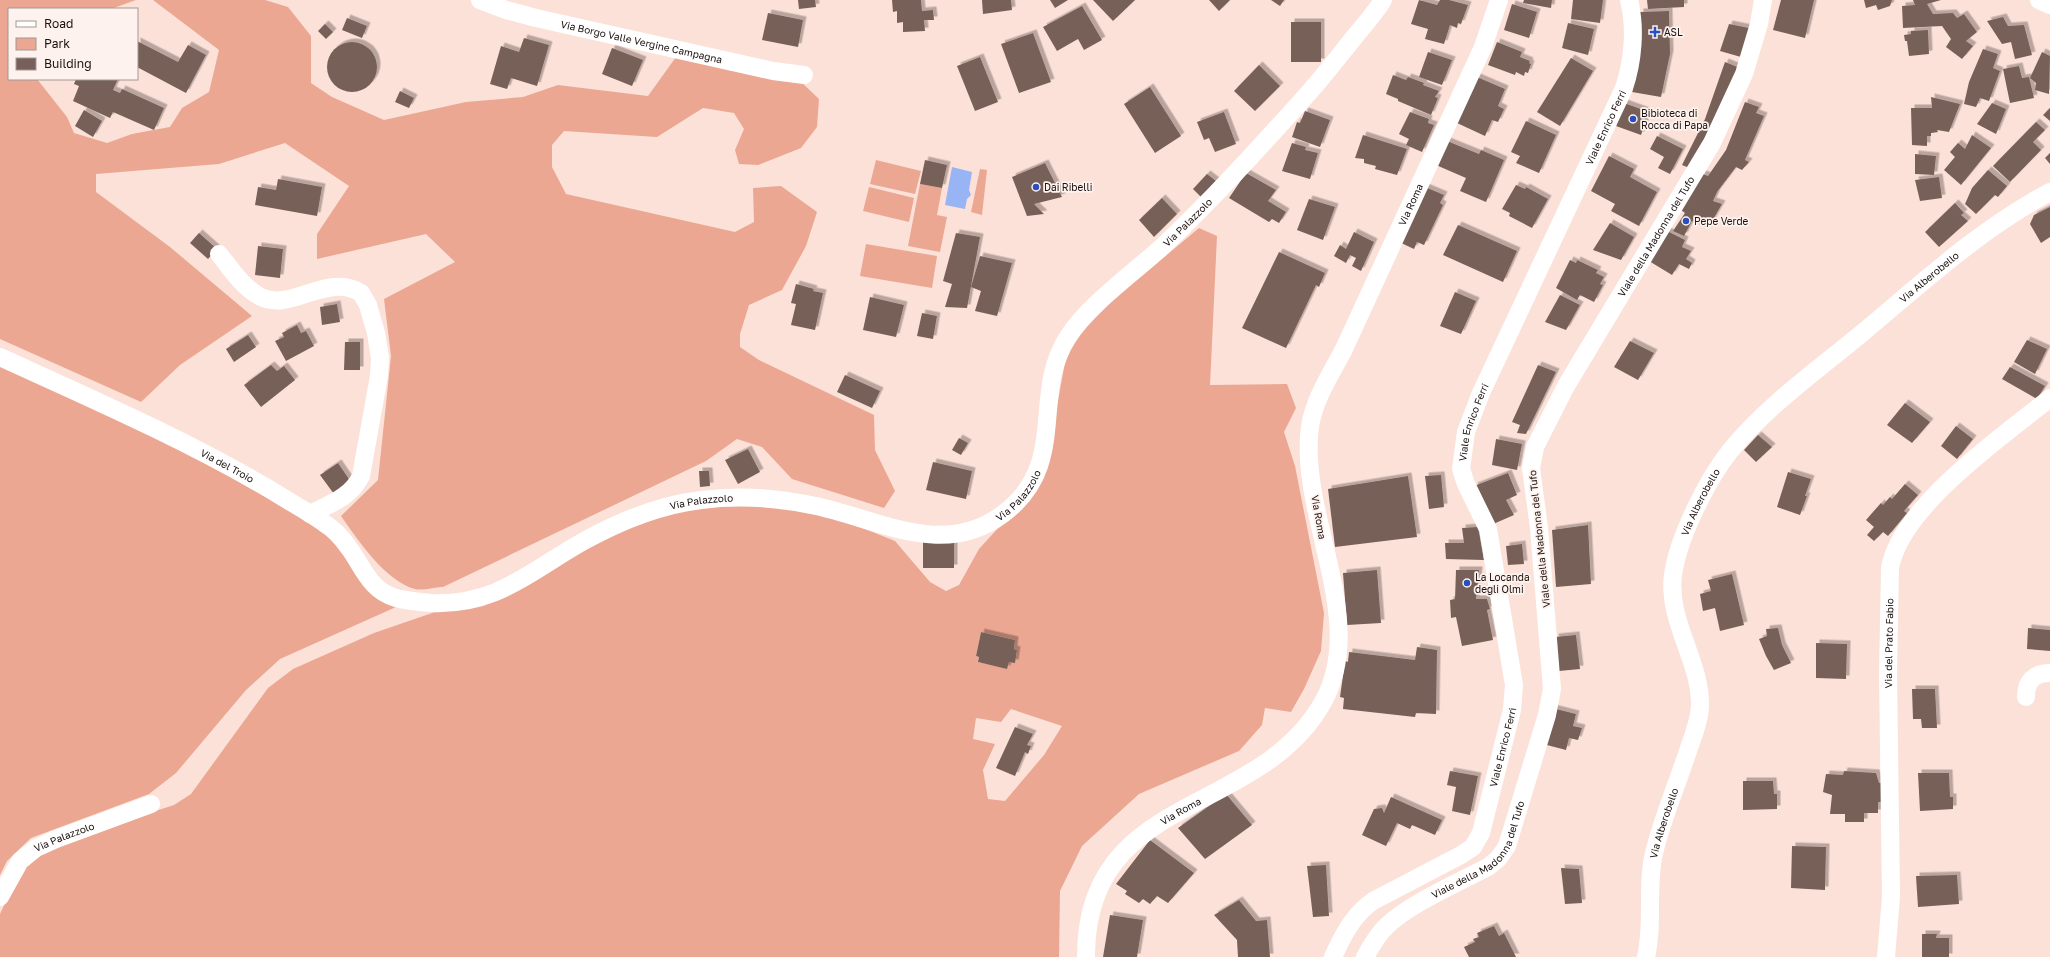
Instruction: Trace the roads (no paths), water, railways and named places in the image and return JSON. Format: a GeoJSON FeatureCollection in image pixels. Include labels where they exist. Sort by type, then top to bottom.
{"type":"FeatureCollection","features":[{"type":"Feature","properties":{"kind":"street","name":"Via Borgo Valle Vergine Campagna"},"geometry":{"type":"LineString","coordinates":[[480,0],[506,10],[536,18],[773,71],[804,75]]}},
{"type":"Feature","properties":{"kind":"street","name":"Via Palazzolo"},"geometry":{"type":"LineString","coordinates":[[428,602],[461,602],[496,593],[520,581],[582,542],[607,529],[646,513],[697,500],[749,498],[801,503],[839,511],[904,531],[926,535],[963,532],[981,527],[998,518],[1023,495],[1038,472],[1046,442],[1054,372],[1060,352],[1070,334],[1096,305],[1165,244],[1239,170],[1323,76],[1383,0]]}},
{"type":"Feature","properties":{"kind":"street","name":"Via Roma"},"geometry":{"type":"LineString","coordinates":[[1086,957],[1087,929],[1092,905],[1103,880],[1124,850],[1135,839],[1156,824],[1219,790],[1278,755],[1293,742],[1312,719],[1329,690],[1336,657],[1338,619],[1312,477],[1310,444],[1313,415],[1483,47],[1499,0]]}},
{"type":"Feature","properties":{"kind":"street","name":"Viale Enrico Ferri"},"geometry":{"type":"LineString","coordinates":[[1332,957],[1348,928],[1361,910],[1386,894],[1461,855],[1473,847],[1481,833],[1512,710],[1514,685],[1490,535],[1486,522],[1462,474],[1461,463],[1463,447],[1469,422],[1480,393],[1624,88],[1629,68],[1632,38],[1632,16],[1629,0]]}},
{"type":"Feature","properties":{"kind":"street","name":"Viale della Madonna del Tufo"},"geometry":{"type":"LineString","coordinates":[[1365,957],[1378,936],[1391,922],[1407,911],[1488,867],[1498,859],[1507,846],[1547,715],[1552,689],[1539,528],[1531,468],[1535,447],[1541,432],[1566,386],[1704,159],[1744,74],[1759,24],[1763,0]]}},
{"type":"Feature","properties":{"kind":"street"},"geometry":{"type":"LineString","coordinates":[[2039,0],[2050,5]]}},
{"type":"Feature","properties":{"kind":"street","name":"Via Alberobello"},"geometry":{"type":"LineString","coordinates":[[1646,957],[1649,939],[1651,880],[1655,851],[1695,729],[1700,707],[1697,680],[1676,613],[1673,598],[1673,577],[1680,547],[1707,485],[1717,469],[1735,446],[1757,422],[1780,401],[1977,238],[2027,204],[2050,192]]}},
{"type":"Feature","properties":{"kind":"street"},"geometry":{"type":"LineString","coordinates":[[219,254],[246,286],[264,299],[284,301],[315,290],[345,288],[362,293],[368,305],[379,346],[380,370],[361,476],[358,483],[348,494],[310,514]]}},
{"type":"Feature","properties":{"kind":"street","name":"Via del Troio"},"geometry":{"type":"LineString","coordinates":[[0,357],[198,449],[310,514],[338,534],[364,573],[377,589],[394,598],[428,602]]}},
{"type":"Feature","properties":{"kind":"street","name":"Via del Prato Fabio"},"geometry":{"type":"LineString","coordinates":[[1886,957],[1891,897],[1888,672],[1890,568],[1892,558],[1900,537],[1928,501],[1970,463],[2050,398]]}},
{"type":"Feature","properties":{"kind":"street"},"geometry":{"type":"LineString","coordinates":[[2026,696],[2027,686],[2032,678],[2041,673],[2050,672]]}},
{"type":"Feature","properties":{"kind":"street","name":"Via Palazzolo"},"geometry":{"type":"LineString","coordinates":[[0,897],[20,861],[36,848],[56,839],[151,804]]}},
{"type":"Feature","properties":{"kind":"water"},"geometry":{"type":"Polygon","coordinates":[[[952,167],[972,172],[969,190],[971,195],[967,199],[965,209],[945,205],[952,167]]]}},
{"type":"Feature","properties":{"kind":"place","name":"ASL"},"geometry":{"type":"Point","coordinates":[1655,32]}},
{"type":"Feature","properties":{"kind":"place","name":"Bibioteca di Rocca di Papa"},"geometry":{"type":"Point","coordinates":[1633,119]}},
{"type":"Feature","properties":{"kind":"place","name":"Dai Ribelli"},"geometry":{"type":"Point","coordinates":[1036,187]}},
{"type":"Feature","properties":{"kind":"place","name":"Pepe Verde"},"geometry":{"type":"Point","coordinates":[1686,221]}},
{"type":"Feature","properties":{"kind":"place","name":"La Locanda degli Olmi"},"geometry":{"type":"Point","coordinates":[1467,583]}}]}
